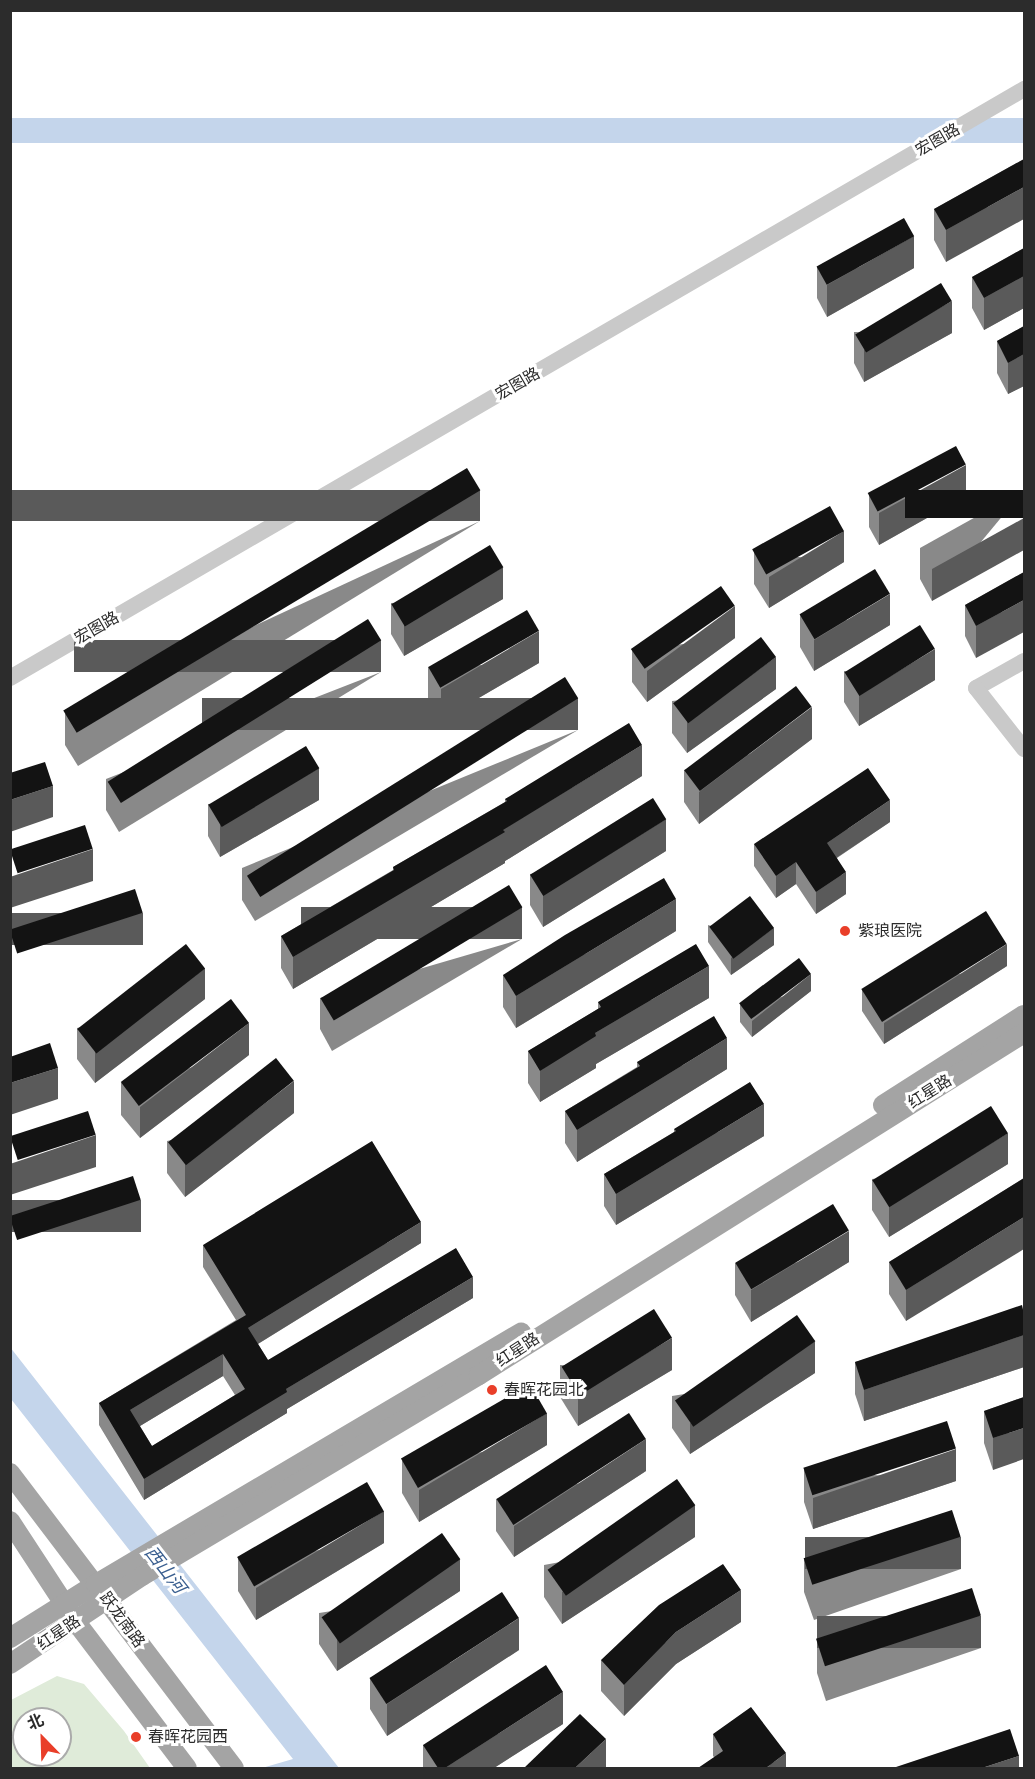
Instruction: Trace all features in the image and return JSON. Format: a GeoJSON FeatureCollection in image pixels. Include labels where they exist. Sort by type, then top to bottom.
{"type":"FeatureCollection","features":[{"type":"Feature","properties":{"kind":"main road","name":"红星路"},"geometry":{"type":"LineString","coordinates":[[175,1548],[572,1303],[1024,1015]]}},
{"type":"Feature","properties":{"kind":"main road","name":"红星路"},"geometry":{"type":"LineString","coordinates":[[10,1638],[66,1604],[101,1592],[479,1375],[1024,1033]]}},
{"type":"Feature","properties":{"kind":"main road","name":"跃龙南路"},"geometry":{"type":"LineString","coordinates":[[10,1473],[233,1768]]}},
{"type":"Feature","properties":{"kind":"main road"},"geometry":{"type":"LineString","coordinates":[[10,1521],[76,1622],[187,1768]]}},
{"type":"Feature","properties":{"kind":"main road","name":"红星路"},"geometry":{"type":"LineString","coordinates":[[10,1664],[76,1622],[101,1592]]}},
{"type":"Feature","properties":{"kind":"street","name":"宏图路"},"geometry":{"type":"LineString","coordinates":[[10,678],[1024,89]]}},
{"type":"Feature","properties":{"kind":"street"},"geometry":{"type":"LineString","coordinates":[[1024,661],[976,688],[1024,749]]}},
{"type":"Feature","properties":{"kind":"green space"},"geometry":{"type":"Polygon","coordinates":[[[57,1676],[84,1684],[124,1731],[150,1768],[11,1768],[11,1700],[57,1676]]]}},
{"type":"Feature","properties":{"kind":"water"},"geometry":{"type":"Polygon","coordinates":[[[10,118],[1024,118],[1024,143],[10,143],[10,118]]]}},
{"type":"Feature","properties":{"kind":"water","name":"西山河"},"geometry":{"type":"Polygon","coordinates":[[[10,1347],[339,1768],[262,1768],[293,1759],[11,1399],[10,1347]]]}},
{"type":"Feature","properties":{"kind":"building"},"geometry":{"type":"Polygon","coordinates":[[[1024,159],[1024,187],[946,230],[934,209],[1024,159]]]}},
{"type":"Feature","properties":{"kind":"building"},"geometry":{"type":"Polygon","coordinates":[[[904,218],[914,236],[827,285],[817,266],[904,218]]]}},
{"type":"Feature","properties":{"kind":"building"},"geometry":{"type":"Polygon","coordinates":[[[1024,248],[1024,276],[984,298],[972,277],[1024,248]]]}},
{"type":"Feature","properties":{"kind":"building"},"geometry":{"type":"Polygon","coordinates":[[[941,283],[952,301],[866,353],[855,335],[941,283]]]}},
{"type":"Feature","properties":{"kind":"building"},"geometry":{"type":"Polygon","coordinates":[[[1024,326],[1024,354],[1008,363],[997,341],[1024,326]]]}},
{"type":"Feature","properties":{"kind":"building"},"geometry":{"type":"Polygon","coordinates":[[[956,446],[966,465],[878,511],[868,493],[956,446]]]}},
{"type":"Feature","properties":{"kind":"building"},"geometry":{"type":"Polygon","coordinates":[[[467,468],[480,490],[77,733],[63,711],[467,468]]]}},
{"type":"Feature","properties":{"kind":"building"},"geometry":{"type":"Polygon","coordinates":[[[905,490],[1024,490],[1024,518],[905,518],[905,490]]]}},
{"type":"Feature","properties":{"kind":"building"},"geometry":{"type":"Polygon","coordinates":[[[830,506],[844,531],[766,575],[752,549],[830,506]]]}},
{"type":"Feature","properties":{"kind":"building"},"geometry":{"type":"Polygon","coordinates":[[[490,545],[503,567],[405,627],[391,604],[490,545]]]}},
{"type":"Feature","properties":{"kind":"building"},"geometry":{"type":"Polygon","coordinates":[[[875,569],[890,594],[815,639],[800,614],[875,569]]]}},
{"type":"Feature","properties":{"kind":"building"},"geometry":{"type":"Polygon","coordinates":[[[1024,572],[1024,600],[976,626],[965,605],[1024,572]]]}},
{"type":"Feature","properties":{"kind":"building"},"geometry":{"type":"Polygon","coordinates":[[[721,586],[735,606],[645,669],[631,649],[721,586]]]}},
{"type":"Feature","properties":{"kind":"building"},"geometry":{"type":"Polygon","coordinates":[[[527,610],[539,631],[440,688],[428,667],[527,610]]]}},
{"type":"Feature","properties":{"kind":"building"},"geometry":{"type":"Polygon","coordinates":[[[368,619],[381,640],[121,803],[108,782],[368,619]]]}},
{"type":"Feature","properties":{"kind":"building"},"geometry":{"type":"Polygon","coordinates":[[[920,625],[935,649],[859,696],[845,672],[920,625]]]}},
{"type":"Feature","properties":{"kind":"building"},"geometry":{"type":"Polygon","coordinates":[[[761,637],[776,657],[688,723],[673,703],[761,637]]]}},
{"type":"Feature","properties":{"kind":"building"},"geometry":{"type":"Polygon","coordinates":[[[565,677],[578,698],[260,897],[247,876],[565,677]]]}},
{"type":"Feature","properties":{"kind":"building"},"geometry":{"type":"Polygon","coordinates":[[[796,686],[812,707],[700,791],[684,770],[796,686]]]}},
{"type":"Feature","properties":{"kind":"building"},"geometry":{"type":"Polygon","coordinates":[[[629,723],[642,745],[503,830],[505,832],[293,957],[281,936],[394,870],[393,867],[507,801],[505,799],[629,723]]]}},
{"type":"Feature","properties":{"kind":"building"},"geometry":{"type":"Polygon","coordinates":[[[306,746],[319,768],[222,827],[208,805],[306,746]]]}},
{"type":"Feature","properties":{"kind":"building"},"geometry":{"type":"Polygon","coordinates":[[[45,762],[53,786],[10,800],[10,773],[45,762]]]}},
{"type":"Feature","properties":{"kind":"building"},"geometry":{"type":"Polygon","coordinates":[[[868,768],[890,800],[827,843],[846,872],[816,892],[796,862],[776,876],[754,844],[868,768]]]}},
{"type":"Feature","properties":{"kind":"building"},"geometry":{"type":"Polygon","coordinates":[[[653,798],[666,819],[543,896],[530,875],[653,798]]]}},
{"type":"Feature","properties":{"kind":"building"},"geometry":{"type":"Polygon","coordinates":[[[85,825],[93,849],[18,873],[10,849],[85,825]]]}},
{"type":"Feature","properties":{"kind":"building"},"geometry":{"type":"Polygon","coordinates":[[[664,878],[676,899],[516,996],[503,975],[565,935],[664,878]]]}},
{"type":"Feature","properties":{"kind":"building"},"geometry":{"type":"Polygon","coordinates":[[[509,885],[522,907],[334,1021],[320,998],[509,885]]]}},
{"type":"Feature","properties":{"kind":"building"},"geometry":{"type":"Polygon","coordinates":[[[135,889],[143,913],[17,954],[10,930],[135,889]]]}},
{"type":"Feature","properties":{"kind":"building"},"geometry":{"type":"Polygon","coordinates":[[[750,896],[774,928],[733,959],[709,927],[750,896]]]}},
{"type":"Feature","properties":{"kind":"building"},"geometry":{"type":"Polygon","coordinates":[[[986,911],[1007,944],[882,1022],[861,989],[986,911]]]}},
{"type":"Feature","properties":{"kind":"building"},"geometry":{"type":"Polygon","coordinates":[[[186,944],[205,968],[96,1053],[77,1029],[186,944]]]}},
{"type":"Feature","properties":{"kind":"building"},"geometry":{"type":"Polygon","coordinates":[[[696,944],[709,966],[595,1033],[596,1036],[540,1071],[528,1051],[601,1007],[598,1002],[696,944]]]}},
{"type":"Feature","properties":{"kind":"building"},"geometry":{"type":"Polygon","coordinates":[[[799,958],[811,974],[751,1019],[739,1003],[799,958]]]}},
{"type":"Feature","properties":{"kind":"building"},"geometry":{"type":"Polygon","coordinates":[[[231,999],[249,1023],[139,1106],[121,1082],[231,999]]]}},
{"type":"Feature","properties":{"kind":"building"},"geometry":{"type":"Polygon","coordinates":[[[714,1016],[727,1038],[577,1130],[565,1111],[640,1066],[637,1062],[714,1016]]]}},
{"type":"Feature","properties":{"kind":"building"},"geometry":{"type":"Polygon","coordinates":[[[50,1043],[58,1068],[10,1083],[10,1057],[50,1043]]]}},
{"type":"Feature","properties":{"kind":"building"},"geometry":{"type":"Polygon","coordinates":[[[276,1058],[294,1081],[186,1165],[168,1142],[276,1058]]]}},
{"type":"Feature","properties":{"kind":"building"},"geometry":{"type":"Polygon","coordinates":[[[750,1082],[764,1104],[616,1194],[604,1174],[676,1131],[674,1129],[750,1082]]]}},
{"type":"Feature","properties":{"kind":"building"},"geometry":{"type":"Polygon","coordinates":[[[991,1106],[1008,1133],[889,1207],[872,1180],[991,1106]]]}},
{"type":"Feature","properties":{"kind":"building"},"geometry":{"type":"Polygon","coordinates":[[[88,1111],[96,1135],[18,1160],[10,1136],[88,1111]]]}},
{"type":"Feature","properties":{"kind":"building"},"geometry":{"type":"Polygon","coordinates":[[[372,1141],[421,1222],[248,1328],[268,1360],[456,1248],[473,1277],[286,1389],[287,1392],[144,1479],[99,1403],[246,1315],[203,1245],[372,1141]],[[223,1354],[130,1410],[152,1446],[245,1389],[223,1354]]]}},
{"type":"Feature","properties":{"kind":"building"},"geometry":{"type":"Polygon","coordinates":[[[133,1176],[141,1200],[17,1240],[10,1216],[133,1176]]]}},
{"type":"Feature","properties":{"kind":"building"},"geometry":{"type":"Polygon","coordinates":[[[1024,1178],[1024,1217],[906,1290],[889,1262],[1024,1178]]]}},
{"type":"Feature","properties":{"kind":"building"},"geometry":{"type":"Polygon","coordinates":[[[833,1204],[849,1231],[751,1289],[735,1263],[833,1204]]]}},
{"type":"Feature","properties":{"kind":"building"},"geometry":{"type":"Polygon","coordinates":[[[1022,1305],[1024,1335],[864,1390],[855,1362],[1022,1305]]]}},
{"type":"Feature","properties":{"kind":"building"},"geometry":{"type":"Polygon","coordinates":[[[654,1309],[672,1338],[580,1396],[562,1367],[654,1309]]]}},
{"type":"Feature","properties":{"kind":"building"},"geometry":{"type":"Polygon","coordinates":[[[797,1315],[815,1341],[693,1427],[675,1400],[797,1315]]]}},
{"type":"Feature","properties":{"kind":"building"},"geometry":{"type":"Polygon","coordinates":[[[530,1384],[547,1413],[418,1488],[401,1458],[530,1384]]]}},
{"type":"Feature","properties":{"kind":"building"},"geometry":{"type":"Polygon","coordinates":[[[1024,1397],[1024,1428],[993,1438],[984,1411],[1024,1397]]]}},
{"type":"Feature","properties":{"kind":"building"},"geometry":{"type":"Polygon","coordinates":[[[629,1413],[646,1439],[513,1525],[496,1499],[629,1413]]]}},
{"type":"Feature","properties":{"kind":"building"},"geometry":{"type":"Polygon","coordinates":[[[947,1421],[956,1449],[812,1495],[803,1468],[947,1421]]]}},
{"type":"Feature","properties":{"kind":"building"},"geometry":{"type":"Polygon","coordinates":[[[677,1479],[695,1505],[566,1596],[548,1570],[677,1479]]]}},
{"type":"Feature","properties":{"kind":"building"},"geometry":{"type":"Polygon","coordinates":[[[367,1482],[384,1511],[254,1586],[237,1557],[367,1482]]]}},
{"type":"Feature","properties":{"kind":"building"},"geometry":{"type":"Polygon","coordinates":[[[952,1510],[961,1537],[812,1585],[804,1558],[952,1510]]]}},
{"type":"Feature","properties":{"kind":"building"},"geometry":{"type":"Polygon","coordinates":[[[442,1533],[460,1559],[340,1644],[322,1617],[442,1533]]]}},
{"type":"Feature","properties":{"kind":"building"},"geometry":{"type":"Polygon","coordinates":[[[723,1564],[741,1590],[676,1632],[624,1685],[601,1660],[659,1605],[723,1564]]]}},
{"type":"Feature","properties":{"kind":"building"},"geometry":{"type":"Polygon","coordinates":[[[972,1588],[981,1616],[825,1666],[816,1639],[972,1588]]]}},
{"type":"Feature","properties":{"kind":"building"},"geometry":{"type":"Polygon","coordinates":[[[502,1592],[519,1618],[386,1704],[369,1678],[502,1592]]]}},
{"type":"Feature","properties":{"kind":"building"},"geometry":{"type":"Polygon","coordinates":[[[546,1665],[563,1692],[445,1768],[438,1768],[423,1745],[546,1665]]]}},
{"type":"Feature","properties":{"kind":"building"},"geometry":{"type":"Polygon","coordinates":[[[751,1707],[786,1753],[766,1768],[698,1768],[723,1751],[713,1734],[751,1707]]]}},
{"type":"Feature","properties":{"kind":"building"},"geometry":{"type":"Polygon","coordinates":[[[580,1714],[606,1739],[575,1768],[524,1768],[580,1714]]]}},
{"type":"Feature","properties":{"kind":"building"},"geometry":{"type":"Polygon","coordinates":[[[1010,1729],[1019,1756],[982,1768],[893,1768],[1010,1729]]]}},
{"type":"Feature","properties":{"kind":"place","name":"紫琅医院"},"geometry":{"type":"Point","coordinates":[845,931]}},
{"type":"Feature","properties":{"kind":"place","name":"春晖花园北"},"geometry":{"type":"Point","coordinates":[492,1390]}},
{"type":"Feature","properties":{"kind":"place","name":"春晖花园西"},"geometry":{"type":"Point","coordinates":[136,1737]}}]}
